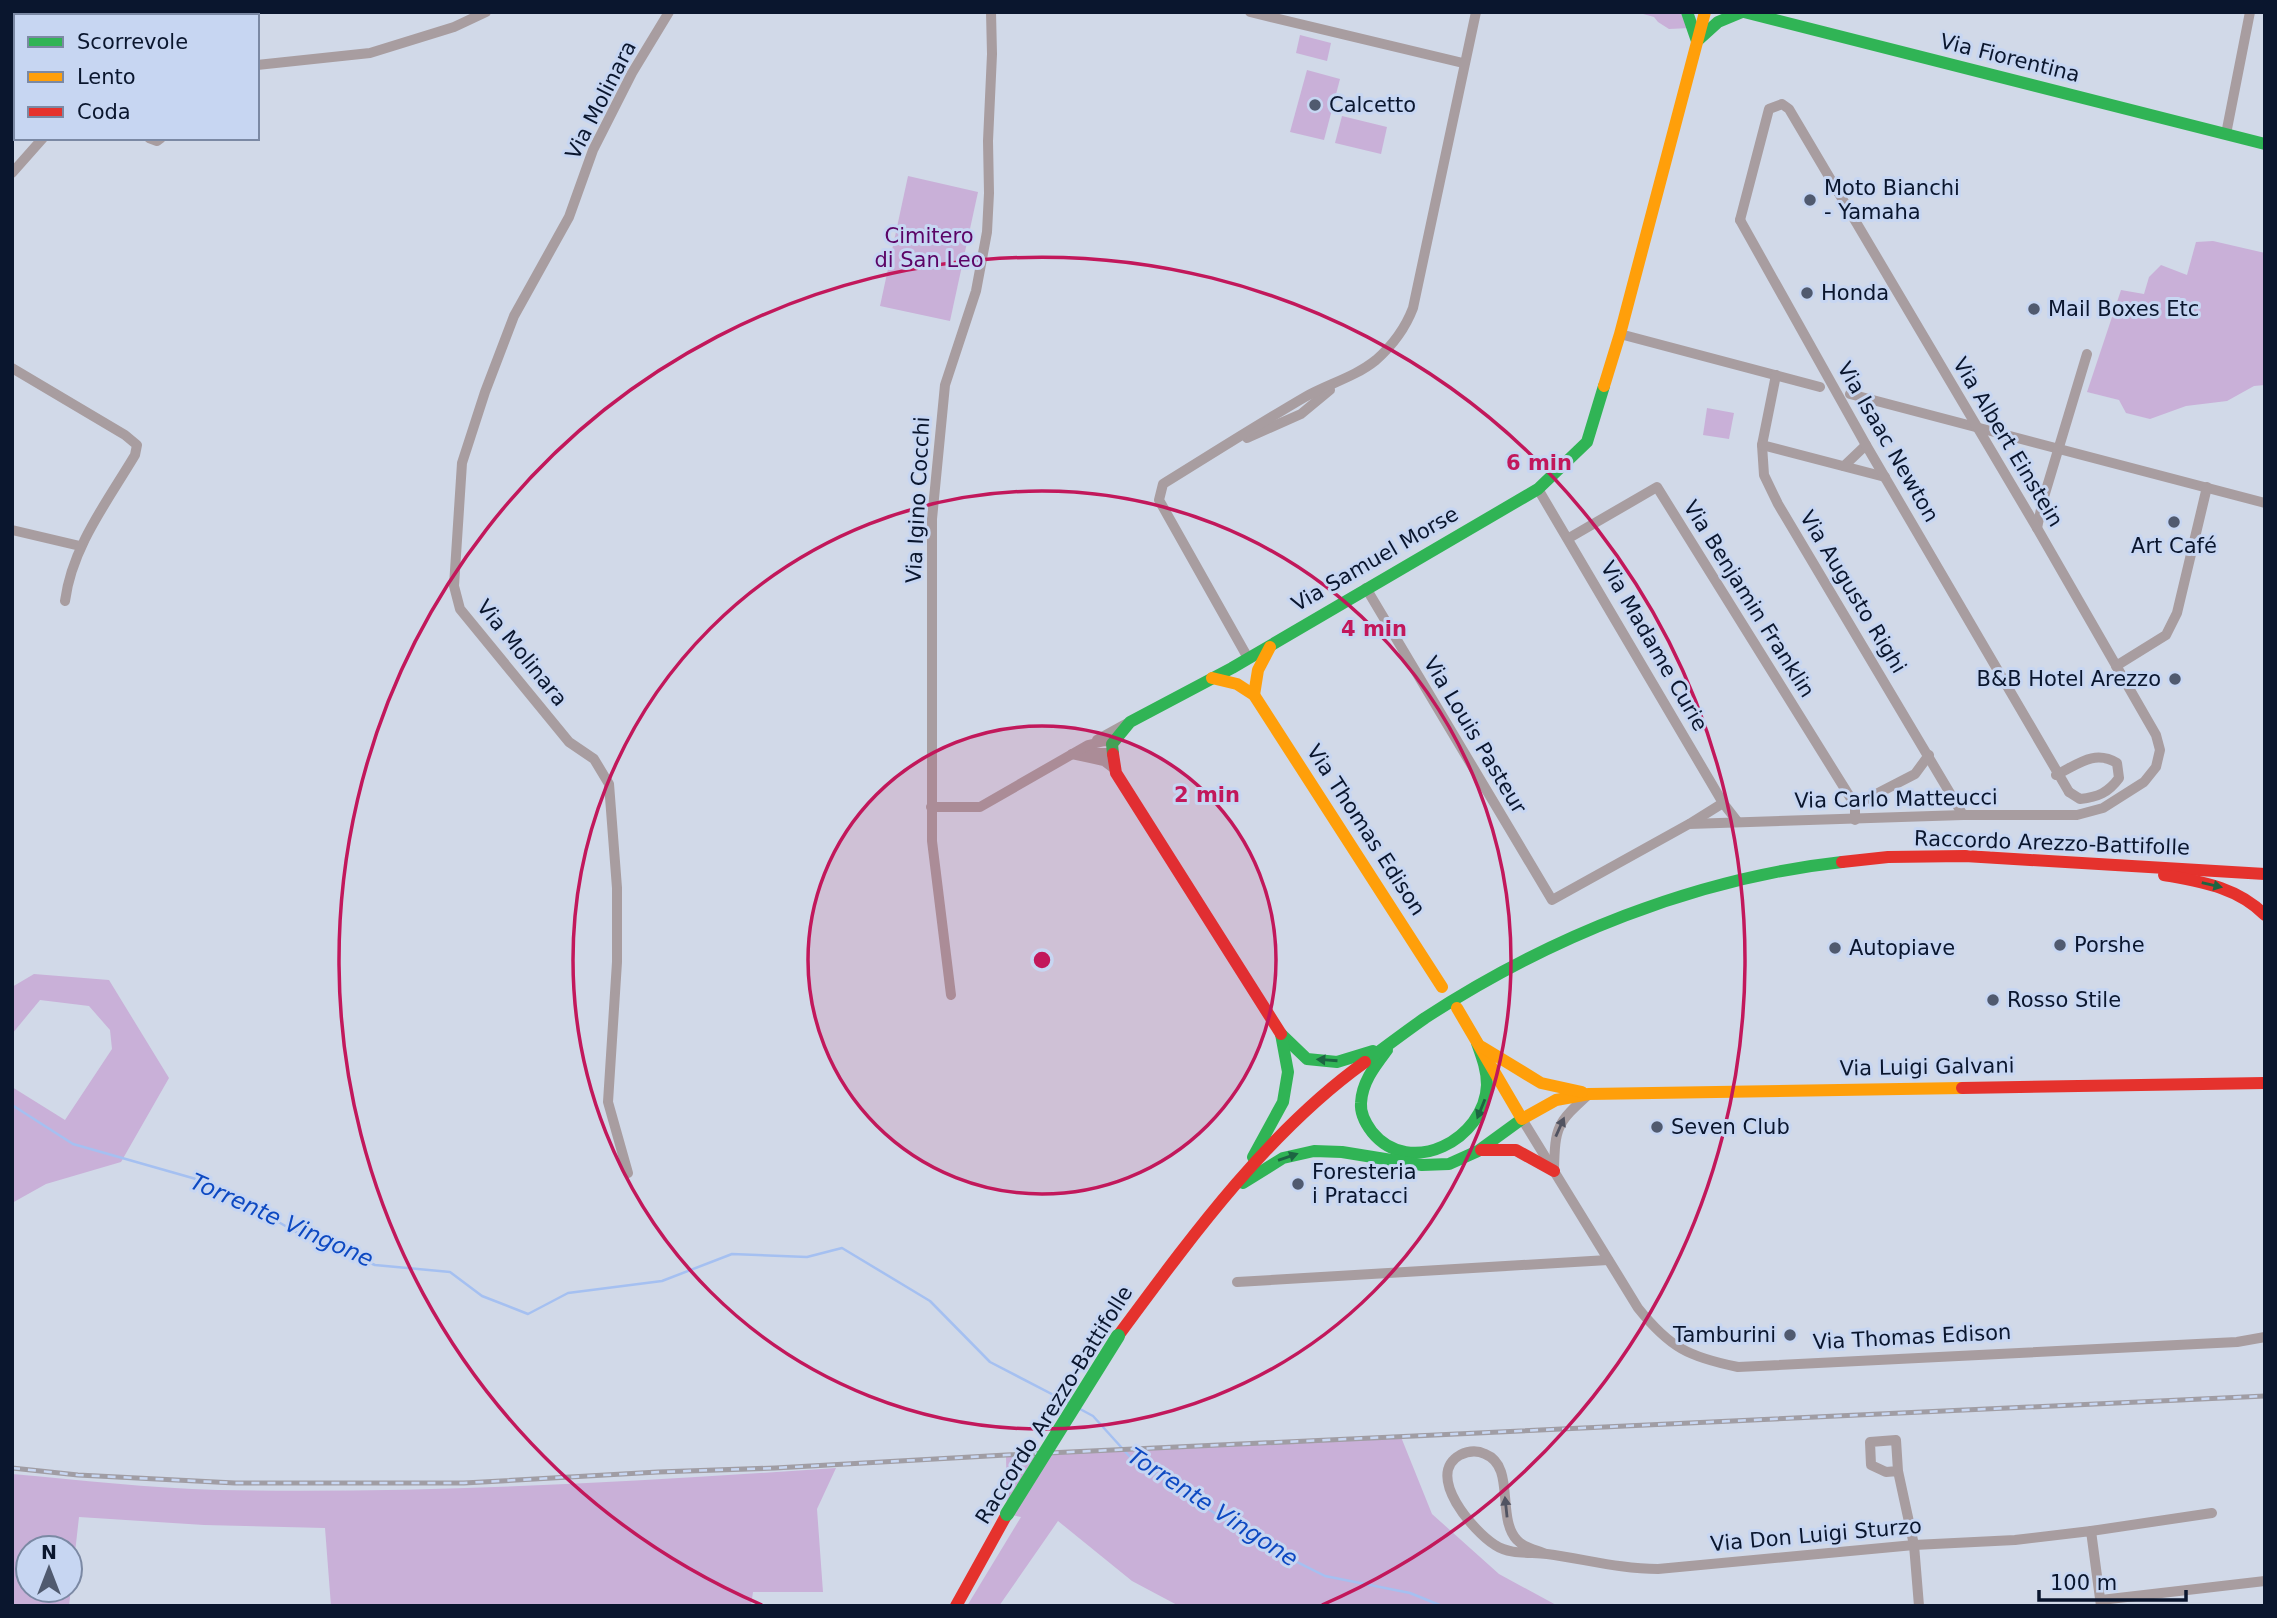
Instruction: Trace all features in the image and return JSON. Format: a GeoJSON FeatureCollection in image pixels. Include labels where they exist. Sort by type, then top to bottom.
{"type":"FeatureCollection","features":[{"type":"Feature","properties":{"kind":"main road"},"geometry":{"type":"LineString","coordinates":[[1687,12],[1697,41],[1718,22],[1743,12]]}},
{"type":"Feature","properties":{"kind":"main road","name":"Via Samuel Morse"},"geometry":{"type":"LineString","coordinates":[[1114,747],[1130,722],[1240,663],[1538,489],[1587,442],[1620,334],[1705,12]]}},
{"type":"Feature","properties":{"kind":"main road","name":"Via Fiorentina"},"geometry":{"type":"LineString","coordinates":[[1743,12],[2265,144]]}},
{"type":"Feature","properties":{"kind":"main road"},"geometry":{"type":"LineString","coordinates":[[1254,695],[1255,674],[1263,656],[1274,642]]}},
{"type":"Feature","properties":{"kind":"main road"},"geometry":{"type":"LineString","coordinates":[[1237,684],[1240,663],[1255,674]]}},
{"type":"Feature","properties":{"kind":"main road"},"geometry":{"type":"LineString","coordinates":[[1212,678],[1237,684],[1254,695]]}},
{"type":"Feature","properties":{"kind":"main road","name":"Via Thomas Edison"},"geometry":{"type":"LineString","coordinates":[[1254,695],[1442,987]]}},
{"type":"Feature","properties":{"kind":"main road"},"geometry":{"type":"LineString","coordinates":[[1114,747],[1115,770],[1281,1034],[1307,1059],[1337,1062],[1381,1049]]}},
{"type":"Feature","properties":{"kind":"main road","name":"Raccordo Arezzo-Battifolle"},"geometry":{"type":"LineString","coordinates":[[957,1606],[1007,1514],[1118,1336],[1184,1247],[1243,1174],[1302,1115],[1381,1049],[1462,994],[1592,927],[1691,894],[1792,867],[1888,857],[2007,857],[2265,874]]}},
{"type":"Feature","properties":{"kind":"main road"},"geometry":{"type":"LineString","coordinates":[[2122,865],[2220,886],[2240,893],[2256,904],[2265,915]]}},
{"type":"Feature","properties":{"kind":"main road","name":"Via Thomas Edison"},"geometry":{"type":"LineString","coordinates":[[1457,1008],[1519,1121]]}},
{"type":"Feature","properties":{"kind":"main road"},"geometry":{"type":"LineString","coordinates":[[1243,1174],[1283,1102],[1288,1072],[1281,1034]]}},
{"type":"Feature","properties":{"kind":"main road"},"geometry":{"type":"LineString","coordinates":[[1395,1038],[1365,1082],[1361,1105],[1363,1118],[1370,1131],[1390,1148],[1418,1154],[1454,1152],[1519,1121]]}},
{"type":"Feature","properties":{"kind":"main road"},"geometry":{"type":"LineString","coordinates":[[1418,1154],[1442,1149],[1458,1140],[1472,1126],[1482,1110],[1487,1075],[1477,1043]]}},
{"type":"Feature","properties":{"kind":"main road","name":"Via Luigi Galvani"},"geometry":{"type":"LineString","coordinates":[[1477,1043],[1541,1083],[1589,1094]]}},
{"type":"Feature","properties":{"kind":"main road","name":"Via Luigi Galvani"},"geometry":{"type":"LineString","coordinates":[[1519,1121],[1556,1100],[1589,1094],[2265,1083]]}},
{"type":"Feature","properties":{"kind":"main road"},"geometry":{"type":"LineString","coordinates":[[1231,1192],[1276,1161],[1306,1151],[1438,1166],[1452,1163],[1479,1150],[1519,1121]]}},
{"type":"Feature","properties":{"kind":"main road"},"geometry":{"type":"LineString","coordinates":[[1479,1150],[1516,1150],[1554,1171]]}},
{"type":"Feature","properties":{"kind":"street"},"geometry":{"type":"LineString","coordinates":[[259,65],[370,54],[454,27],[486,12]]}},
{"type":"Feature","properties":{"kind":"street","name":"Via Molinara"},"geometry":{"type":"LineString","coordinates":[[628,1173],[608,1102],[617,962],[617,900],[609,784],[594,759],[569,742],[460,609],[454,586],[462,463],[485,392],[514,316],[569,217],[593,150],[632,73],[669,12]]}},
{"type":"Feature","properties":{"kind":"street","name":"Via Igino Cocchi"},"geometry":{"type":"LineString","coordinates":[[951,995],[932,841],[932,519],[945,385],[976,291],[987,232],[991,12]]}},
{"type":"Feature","properties":{"kind":"street"},"geometry":{"type":"LineString","coordinates":[[1250,12],[1463,63]]}},
{"type":"Feature","properties":{"kind":"street"},"geometry":{"type":"LineString","coordinates":[[1240,663],[1159,500],[1163,484],[1223,447],[1301,414],[1337,384],[1375,361],[1406,325],[1413,308],[1476,12]]}},
{"type":"Feature","properties":{"kind":"street"},"geometry":{"type":"LineString","coordinates":[[2226,134],[2250,12]]}},
{"type":"Feature","properties":{"kind":"street","name":"Via Albert Einstein"},"geometry":{"type":"LineString","coordinates":[[1766,117],[1773,106],[1782,104],[1789,109],[2038,528],[2156,735],[2160,750],[2156,767],[2144,782],[2103,808]]}},
{"type":"Feature","properties":{"kind":"street","name":"Via Isaac Newton"},"geometry":{"type":"LineString","coordinates":[[1766,117],[1740,220],[1866,445],[1885,477],[2069,792],[2080,799],[2098,797],[2119,778],[2117,763],[2107,757],[2093,756],[2068,769],[2056,775]]}},
{"type":"Feature","properties":{"kind":"street"},"geometry":{"type":"LineString","coordinates":[[12,173],[41,140]]}},
{"type":"Feature","properties":{"kind":"street"},"geometry":{"type":"LineString","coordinates":[[1620,334],[1820,387]]}},
{"type":"Feature","properties":{"kind":"street"},"geometry":{"type":"LineString","coordinates":[[2038,528],[2043,500],[2087,354]]}},
{"type":"Feature","properties":{"kind":"street"},"geometry":{"type":"LineString","coordinates":[[12,368],[125,435],[136,445],[135,455],[80,546],[67,583],[65,601]]}},
{"type":"Feature","properties":{"kind":"street","name":"Via Augusto Righi"},"geometry":{"type":"LineString","coordinates":[[1776,375],[1762,445],[1764,475],[1963,815]]}},
{"type":"Feature","properties":{"kind":"street"},"geometry":{"type":"LineString","coordinates":[[1850,394],[2265,503]]}},
{"type":"Feature","properties":{"kind":"street"},"geometry":{"type":"LineString","coordinates":[[1762,445],[1885,477]]}},
{"type":"Feature","properties":{"kind":"street"},"geometry":{"type":"LineString","coordinates":[[1844,466],[1866,445]]}},
{"type":"Feature","properties":{"kind":"street","name":"Via Benjamin Franklin"},"geometry":{"type":"LineString","coordinates":[[1569,538],[1657,487],[1855,805]]}},
{"type":"Feature","properties":{"kind":"street"},"geometry":{"type":"LineString","coordinates":[[2116,666],[2166,635],[2177,613],[2207,487]]}},
{"type":"Feature","properties":{"kind":"street","name":"Via Madame Curie"},"geometry":{"type":"LineString","coordinates":[[1538,489],[1723,803],[1737,821]]}},
{"type":"Feature","properties":{"kind":"street"},"geometry":{"type":"LineString","coordinates":[[12,530],[80,546]]}},
{"type":"Feature","properties":{"kind":"street","name":"Via Louis Pasteur"},"geometry":{"type":"LineString","coordinates":[[1366,588],[1552,900]]}},
{"type":"Feature","properties":{"kind":"street"},"geometry":{"type":"LineString","coordinates":[[932,807],[980,807],[1130,722]]}},
{"type":"Feature","properties":{"kind":"street"},"geometry":{"type":"LineString","coordinates":[[1088,745],[1105,741],[1114,747]]}},
{"type":"Feature","properties":{"kind":"street"},"geometry":{"type":"LineString","coordinates":[[1071,754],[1114,747]]}},
{"type":"Feature","properties":{"kind":"street"},"geometry":{"type":"LineString","coordinates":[[1071,754],[1104,761],[1115,770]]}},
{"type":"Feature","properties":{"kind":"street"},"geometry":{"type":"LineString","coordinates":[[1855,820],[1855,805],[1915,774],[1929,755]]}},
{"type":"Feature","properties":{"kind":"street","name":"Via Carlo Matteucci"},"geometry":{"type":"LineString","coordinates":[[1552,900],[1723,803]]}},
{"type":"Feature","properties":{"kind":"street","name":"Via Carlo Matteucci"},"geometry":{"type":"LineString","coordinates":[[1689,824],[1963,815],[2077,815],[2103,808]]}},
{"type":"Feature","properties":{"kind":"street"},"geometry":{"type":"LineString","coordinates":[[1554,1171],[1555,1139],[1564,1117],[1589,1094]]}},
{"type":"Feature","properties":{"kind":"street","name":"Via Thomas Edison"},"geometry":{"type":"LineString","coordinates":[[1519,1121],[1554,1171],[1638,1308],[1657,1332],[1679,1349],[1705,1360],[1738,1367],[2237,1342],[2265,1337]]}},
{"type":"Feature","properties":{"kind":"street"},"geometry":{"type":"LineString","coordinates":[[1237,1282],[1608,1260]]}},
{"type":"Feature","properties":{"kind":"street"},"geometry":{"type":"LineString","coordinates":[[2237,1342],[2265,1345]]}},
{"type":"Feature","properties":{"kind":"street","name":"Via Don Luigi Sturzo"},"geometry":{"type":"LineString","coordinates":[[1546,1554],[1523,1545],[1516,1539],[1507,1518],[1503,1476],[1498,1464],[1489,1455],[1478,1451],[1455,1457],[1446,1476],[1447,1487],[1476,1528],[1496,1546],[1513,1552],[1546,1554],[1633,1569],[1658,1569],[1914,1545],[2015,1540],[2212,1513]]}},
{"type":"Feature","properties":{"kind":"street"},"geometry":{"type":"LineString","coordinates":[[1898,1471],[1914,1545],[1919,1606]]}},
{"type":"Feature","properties":{"kind":"street"},"geometry":{"type":"LineString","coordinates":[[2091,1531],[2101,1603],[2265,1581]]}},
{"type":"Feature","properties":{"kind":"green space"},"geometry":{"type":"Polygon","coordinates":[[[1636,12],[1680,12],[1690,28],[1669,29],[1654,17],[1636,12]]]}},
{"type":"Feature","properties":{"kind":"green space"},"geometry":{"type":"Polygon","coordinates":[[[1300,35],[1331,43],[1327,61],[1296,53],[1300,35]]]}},
{"type":"Feature","properties":{"kind":"green space","name":"Calcetto"},"geometry":{"type":"Polygon","coordinates":[[[1307,70],[1340,79],[1324,140],[1290,132],[1307,70]]]}},
{"type":"Feature","properties":{"kind":"green space"},"geometry":{"type":"Polygon","coordinates":[[[1342,116],[1387,127],[1381,154],[1335,143],[1342,116]]]}},
{"type":"Feature","properties":{"kind":"green space","name":"Cimitero di San Leo"},"geometry":{"type":"Polygon","coordinates":[[[908,176],[978,192],[950,321],[880,306],[908,176]]]}},
{"type":"Feature","properties":{"kind":"green space"},"geometry":{"type":"Polygon","coordinates":[[[2213,241],[2265,253],[2265,385],[2254,386],[2227,401],[2186,406],[2150,419],[2126,413],[2119,400],[2087,392],[2121,290],[2144,294],[2149,277],[2161,265],[2187,275],[2196,242],[2213,241]]]}},
{"type":"Feature","properties":{"kind":"green space"},"geometry":{"type":"Polygon","coordinates":[[[1707,408],[1734,413],[1729,439],[1703,435],[1707,408]]]}},
{"type":"Feature","properties":{"kind":"green space"},"geometry":{"type":"Polygon","coordinates":[[[34,974],[109,980],[169,1078],[121,1162],[46,1184],[12,1203],[12,1087],[65,1120],[112,1049],[110,1030],[89,1006],[40,1000],[12,1034],[12,987],[34,974]]]}},
{"type":"Feature","properties":{"kind":"green space"},"geometry":{"type":"Polygon","coordinates":[[[1401,1437],[1432,1514],[1499,1574],[1558,1606],[1179,1606],[1132,1581],[1058,1521],[999,1606],[967,1606],[1021,1517],[1007,1514],[1006,1455],[1401,1437]]]}},
{"type":"Feature","properties":{"kind":"green space"},"geometry":{"type":"Polygon","coordinates":[[[836,1468],[817,1509],[823,1592],[753,1592],[751,1606],[331,1606],[325,1528],[204,1525],[79,1517],[77,1534],[14,1534],[14,1604],[69,1606],[12,1606],[12,1474],[218,1490],[372,1490],[604,1482],[836,1468]]]}},
{"type":"Feature","properties":{"kind":"waterway","name":"Torrente Vingone"},"geometry":{"type":"LineString","coordinates":[[12,1105],[73,1144],[210,1183],[296,1232],[375,1265],[450,1272],[482,1296],[528,1314],[568,1293],[662,1281],[732,1254],[807,1257],[842,1248],[930,1301],[990,1362],[1071,1404]]}},
{"type":"Feature","properties":{"kind":"waterway","name":"Torrente Vingone"},"geometry":{"type":"LineString","coordinates":[[1080,1409],[1093,1416],[1131,1458],[1263,1545],[1325,1576],[1410,1593],[1442,1606]]}},
{"type":"Feature","properties":{"kind":"railway"},"geometry":{"type":"LineString","coordinates":[[12,1468],[78,1475],[235,1483],[464,1483],[2265,1396]]}},
{"type":"Feature","properties":{"kind":"traffic: fast"},"geometry":{"type":"LineString","coordinates":[[1687,12],[1697,41],[1718,22],[1742,12]]}},
{"type":"Feature","properties":{"kind":"traffic: fast"},"geometry":{"type":"LineString","coordinates":[[1744,12],[2265,144]]}},
{"type":"Feature","properties":{"kind":"traffic: fast"},"geometry":{"type":"LineString","coordinates":[[1113,754],[1112,744],[1130,722],[1232,668],[1538,489],[1587,442],[1604,386]]}},
{"type":"Feature","properties":{"kind":"traffic: fast"},"geometry":{"type":"LineString","coordinates":[[1365,1062],[1425,1018],[1472,989],[1573,937],[1678,897],[1787,870],[1842,862]]}},
{"type":"Feature","properties":{"kind":"traffic: fast"},"geometry":{"type":"LineString","coordinates":[[1281,1034],[1307,1059],[1337,1062],[1373,1051]]}},
{"type":"Feature","properties":{"kind":"traffic: fast"},"geometry":{"type":"LineString","coordinates":[[1253,1157],[1283,1102],[1288,1072],[1281,1034]]}},
{"type":"Feature","properties":{"kind":"traffic: fast"},"geometry":{"type":"LineString","coordinates":[[1387,1050],[1364,1088],[1362,1115],[1372,1132],[1388,1146],[1406,1152],[1425,1152],[1460,1136],[1474,1122],[1483,1104],[1487,1079],[1477,1043]]}},
{"type":"Feature","properties":{"kind":"traffic: fast"},"geometry":{"type":"LineString","coordinates":[[1243,1183],[1283,1158],[1314,1151],[1342,1152],[1422,1165],[1449,1164],[1478,1151],[1522,1119]]}},
{"type":"Feature","properties":{"kind":"traffic: fast"},"geometry":{"type":"LineString","coordinates":[[1007,1514],[1118,1336]]}},
{"type":"Feature","properties":{"kind":"traffic: slow"},"geometry":{"type":"LineString","coordinates":[[1604,386],[1705,12]]}},
{"type":"Feature","properties":{"kind":"traffic: slow"},"geometry":{"type":"LineString","coordinates":[[1254,695],[1258,670],[1270,647]]}},
{"type":"Feature","properties":{"kind":"traffic: slow"},"geometry":{"type":"LineString","coordinates":[[1212,678],[1237,684],[1254,695],[1442,987]]}},
{"type":"Feature","properties":{"kind":"traffic: slow"},"geometry":{"type":"LineString","coordinates":[[1457,1008],[1522,1119],[1556,1100],[1589,1094],[1962,1088]]}},
{"type":"Feature","properties":{"kind":"traffic: slow"},"geometry":{"type":"LineString","coordinates":[[1482,1047],[1541,1083],[1582,1092]]}},
{"type":"Feature","properties":{"kind":"traffic: jam"},"geometry":{"type":"LineString","coordinates":[[1113,754],[1116,773],[1281,1034]]}},
{"type":"Feature","properties":{"kind":"traffic: jam"},"geometry":{"type":"LineString","coordinates":[[1842,862],[1888,857],[1965,856],[2265,874]]}},
{"type":"Feature","properties":{"kind":"traffic: jam"},"geometry":{"type":"LineString","coordinates":[[2164,875],[2205,883],[2231,892],[2265,915]]}},
{"type":"Feature","properties":{"kind":"traffic: jam"},"geometry":{"type":"LineString","coordinates":[[1118,1336],[1231,1189],[1295,1121],[1365,1062]]}},
{"type":"Feature","properties":{"kind":"traffic: jam"},"geometry":{"type":"LineString","coordinates":[[1962,1088],[2265,1083]]}},
{"type":"Feature","properties":{"kind":"traffic: jam"},"geometry":{"type":"LineString","coordinates":[[1481,1150],[1516,1150],[1554,1171]]}},
{"type":"Feature","properties":{"kind":"traffic: jam"},"geometry":{"type":"LineString","coordinates":[[956,1606],[1007,1514]]}},
{"type":"Feature","properties":{"kind":"place","name":"Calcetto"},"geometry":{"type":"Point","coordinates":[1315,105]}},
{"type":"Feature","properties":{"kind":"place","name":"Moto Bianchi - Yamaha"},"geometry":{"type":"Point","coordinates":[1810,200]}},
{"type":"Feature","properties":{"kind":"place","name":"Honda"},"geometry":{"type":"Point","coordinates":[1807,293]}},
{"type":"Feature","properties":{"kind":"place","name":"Mail Boxes Etc"},"geometry":{"type":"Point","coordinates":[2034,309]}},
{"type":"Feature","properties":{"kind":"place","name":"Art Café"},"geometry":{"type":"Point","coordinates":[2174,522]}},
{"type":"Feature","properties":{"kind":"place","name":"B&B Hotel Arezzo"},"geometry":{"type":"Point","coordinates":[2175,679]}},
{"type":"Feature","properties":{"kind":"place","name":"Porshe"},"geometry":{"type":"Point","coordinates":[2060,945]}},
{"type":"Feature","properties":{"kind":"place","name":"Autopiave"},"geometry":{"type":"Point","coordinates":[1835,948]}},
{"type":"Feature","properties":{"kind":"place","name":"Rosso Stile"},"geometry":{"type":"Point","coordinates":[1993,1000]}},
{"type":"Feature","properties":{"kind":"place","name":"Seven Club"},"geometry":{"type":"Point","coordinates":[1657,1127]}},
{"type":"Feature","properties":{"kind":"place","name":"Foresteria i Pratacci"},"geometry":{"type":"Point","coordinates":[1298,1184]}},
{"type":"Feature","properties":{"kind":"place","name":"Tamburini"},"geometry":{"type":"Point","coordinates":[1790,1335]}}]}
